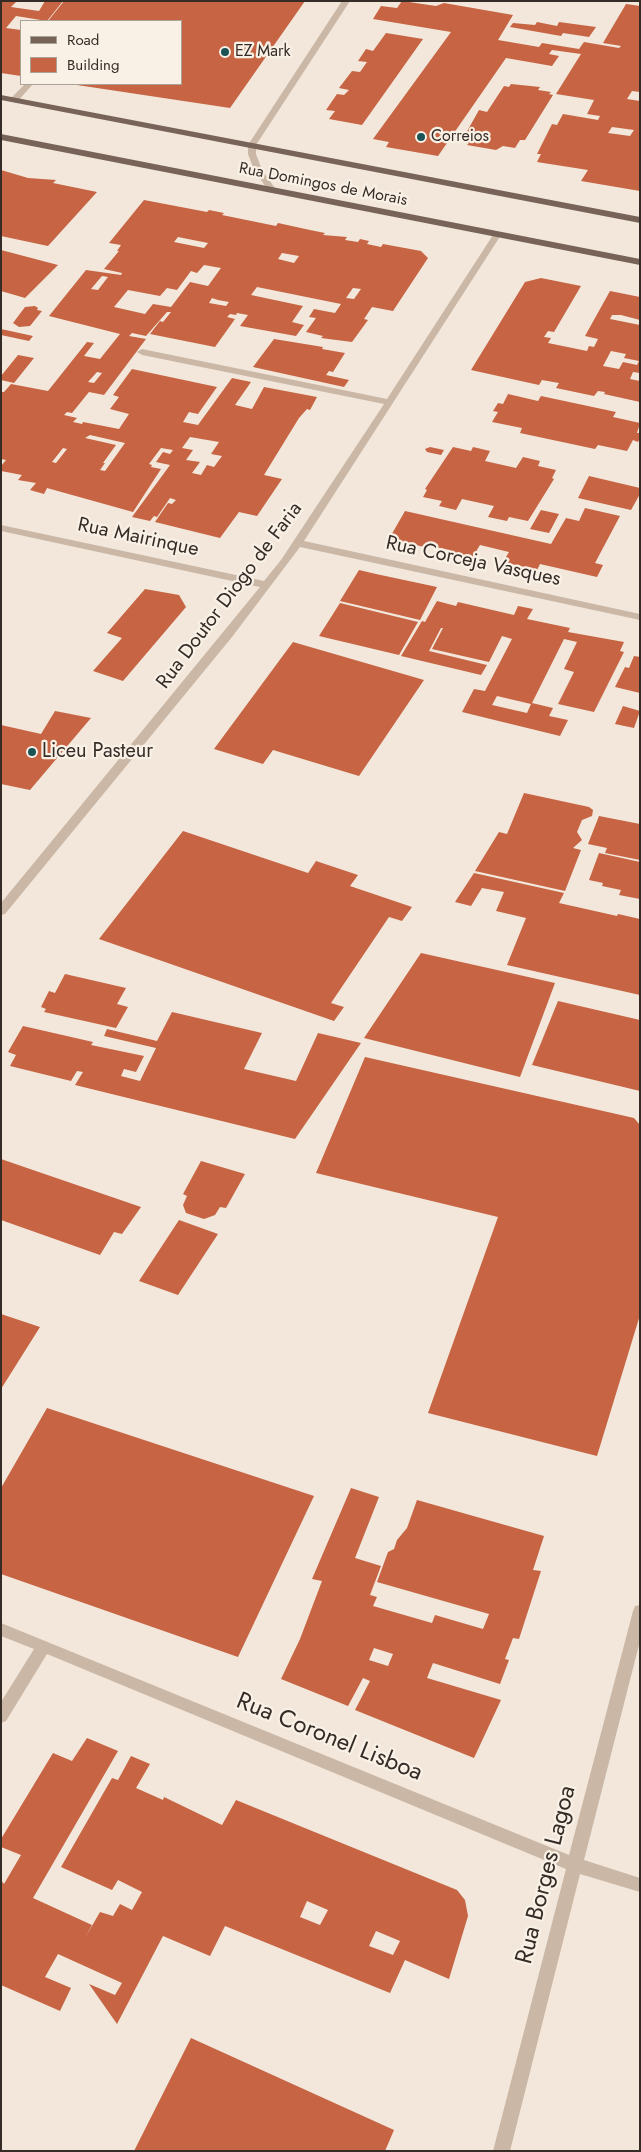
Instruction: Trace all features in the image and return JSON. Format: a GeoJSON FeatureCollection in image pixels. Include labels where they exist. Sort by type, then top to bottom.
{"type":"FeatureCollection","features":[{"type":"Feature","properties":{"kind":"main road","name":"Rua Domingos de Morais"},"geometry":{"type":"LineString","coordinates":[[1,97],[640,220]]}},
{"type":"Feature","properties":{"kind":"main road","name":"Rua Domingos de Morais"},"geometry":{"type":"LineString","coordinates":[[1,137],[640,262]]}},
{"type":"Feature","properties":{"kind":"street"},"geometry":{"type":"LineString","coordinates":[[273,191],[258,170],[252,154],[252,145],[346,1]]}},
{"type":"Feature","properties":{"kind":"street"},"geometry":{"type":"LineString","coordinates":[[14,100],[28,85]]}},
{"type":"Feature","properties":{"kind":"street","name":"Rua Doutor Diogo de Faria"},"geometry":{"type":"LineString","coordinates":[[1,910],[228,635],[298,542],[497,235]]}},
{"type":"Feature","properties":{"kind":"street"},"geometry":{"type":"LineString","coordinates":[[142,352],[390,402]]}},
{"type":"Feature","properties":{"kind":"street","name":"Rua Mairinque"},"geometry":{"type":"LineString","coordinates":[[1,528],[266,585]]}},
{"type":"Feature","properties":{"kind":"street","name":"Rua Corceja Vasques"},"geometry":{"type":"LineString","coordinates":[[298,542],[640,617]]}},
{"type":"Feature","properties":{"kind":"street","name":"Rua Borges Lagoa"},"geometry":{"type":"LineString","coordinates":[[501,2151],[573,1864],[640,1611]]}},
{"type":"Feature","properties":{"kind":"street","name":"Rua Coronel Lisboa"},"geometry":{"type":"LineString","coordinates":[[1,1629],[573,1864],[640,1885]]}},
{"type":"Feature","properties":{"kind":"street"},"geometry":{"type":"LineString","coordinates":[[1,1716],[43,1647]]}},
{"type":"Feature","properties":{"kind":"building"},"geometry":{"type":"Polygon","coordinates":[[[1,1],[17,1],[11,7],[39,11],[45,1],[63,1],[48,20],[16,16],[6,28],[20,30],[20,76],[1,73],[1,1]]]}},
{"type":"Feature","properties":{"kind":"building","name":"EZ Mark"},"geometry":{"type":"Polygon","coordinates":[[[64,1],[305,1],[230,108],[77,85],[182,85],[182,20],[49,20],[64,1]]]}},
{"type":"Feature","properties":{"kind":"building"},"geometry":{"type":"Polygon","coordinates":[[[402,1],[436,6],[444,3],[513,15],[498,40],[539,47],[542,43],[579,49],[584,42],[619,48],[621,46],[603,43],[626,4],[640,6],[640,92],[632,91],[627,99],[640,101],[640,191],[581,181],[588,170],[537,162],[541,154],[537,154],[552,124],[557,125],[563,114],[598,120],[600,116],[587,114],[594,100],[556,94],[581,54],[552,50],[549,54],[559,56],[552,66],[506,58],[438,156],[386,147],[389,142],[373,139],[451,32],[373,19],[381,6],[397,8],[402,1]],[[612,127],[608,133],[630,136],[634,130],[612,127]]]}},
{"type":"Feature","properties":{"kind":"building"},"geometry":{"type":"Polygon","coordinates":[[[537,22],[557,26],[559,22],[596,27],[589,37],[563,33],[561,36],[510,27],[513,23],[535,25],[537,22]]]}},
{"type":"Feature","properties":{"kind":"building"},"geometry":{"type":"Polygon","coordinates":[[[386,33],[423,39],[362,125],[329,119],[335,111],[326,110],[337,94],[344,95],[349,90],[339,88],[352,71],[360,72],[367,62],[358,61],[366,49],[373,51],[386,33]]]}},
{"type":"Feature","properties":{"kind":"building"},"geometry":{"type":"Polygon","coordinates":[[[511,84],[540,87],[538,90],[551,92],[549,94],[553,95],[525,140],[520,140],[515,148],[503,146],[496,150],[467,145],[469,143],[463,142],[468,136],[465,135],[479,110],[487,112],[504,86],[509,87],[511,84]]]}},
{"type":"Feature","properties":{"kind":"building"},"geometry":{"type":"Polygon","coordinates":[[[1,170],[28,178],[56,180],[53,183],[97,192],[48,246],[1,236],[1,170]]]}},
{"type":"Feature","properties":{"kind":"building"},"geometry":{"type":"Polygon","coordinates":[[[144,200],[207,212],[209,210],[224,213],[222,215],[276,226],[278,223],[325,233],[323,235],[347,237],[345,240],[358,242],[360,239],[369,241],[367,244],[381,247],[383,244],[421,251],[428,258],[393,311],[372,307],[364,319],[368,320],[352,342],[321,338],[323,336],[306,332],[316,318],[309,317],[314,309],[335,313],[341,304],[257,287],[251,295],[303,306],[292,322],[304,325],[296,336],[240,326],[248,315],[237,313],[236,315],[230,314],[227,317],[235,319],[215,347],[150,334],[160,321],[163,322],[171,312],[167,312],[146,336],[132,333],[129,336],[146,339],[104,395],[89,392],[72,413],[67,412],[64,415],[77,418],[73,422],[82,424],[83,422],[119,429],[129,414],[110,409],[119,397],[113,395],[132,369],[217,387],[198,414],[189,412],[183,422],[198,425],[232,378],[251,382],[235,405],[252,409],[264,387],[317,397],[310,410],[307,409],[299,418],[264,475],[282,479],[257,516],[239,512],[220,538],[155,522],[168,503],[172,504],[176,500],[170,498],[157,517],[154,516],[150,521],[132,517],[170,465],[156,462],[163,452],[170,454],[173,450],[161,448],[149,464],[152,465],[151,467],[161,469],[133,512],[47,488],[44,494],[30,490],[36,483],[18,480],[22,475],[1,471],[1,466],[6,460],[1,459],[1,392],[4,392],[11,384],[48,391],[87,342],[94,343],[84,356],[100,359],[120,334],[49,316],[86,270],[121,275],[122,273],[104,269],[119,251],[117,251],[121,245],[109,243],[144,200]],[[178,237],[174,242],[204,248],[208,243],[178,237]],[[282,253],[278,259],[294,263],[299,256],[282,253]],[[204,265],[197,273],[191,271],[177,290],[167,288],[160,296],[128,290],[114,307],[145,314],[153,304],[171,307],[190,282],[208,286],[221,268],[204,265]],[[102,276],[91,289],[98,290],[108,277],[102,276]],[[353,288],[346,298],[354,299],[361,289],[353,288]],[[212,298],[209,303],[226,306],[229,302],[212,298]],[[97,372],[88,382],[94,383],[102,373],[97,372]],[[90,435],[85,438],[116,445],[100,470],[105,471],[125,443],[90,435]],[[190,437],[182,448],[193,450],[186,460],[200,462],[192,473],[201,475],[207,465],[214,467],[222,456],[211,454],[219,442],[190,437]],[[63,448],[52,462],[56,463],[67,449],[63,448]]]}},
{"type":"Feature","properties":{"kind":"building"},"geometry":{"type":"Polygon","coordinates":[[[1,250],[58,265],[25,298],[1,291],[1,250]]]}},
{"type":"Feature","properties":{"kind":"building"},"geometry":{"type":"Polygon","coordinates":[[[541,278],[581,286],[554,332],[548,331],[544,337],[551,338],[548,343],[587,351],[589,346],[594,347],[598,339],[585,336],[610,291],[640,297],[640,320],[621,315],[612,315],[610,319],[640,325],[640,373],[633,372],[630,379],[640,381],[640,402],[604,394],[605,392],[598,391],[594,396],[556,388],[559,383],[542,380],[539,385],[471,370],[525,282],[541,278]],[[611,351],[603,366],[619,369],[623,362],[637,365],[639,361],[624,358],[626,354],[611,351]]]}},
{"type":"Feature","properties":{"kind":"building"},"geometry":{"type":"Polygon","coordinates":[[[35,306],[38,308],[37,310],[42,311],[30,326],[19,327],[13,323],[25,307],[35,306]]]}},
{"type":"Feature","properties":{"kind":"building"},"geometry":{"type":"Polygon","coordinates":[[[1,329],[33,336],[29,341],[1,335],[1,329]]]}},
{"type":"Feature","properties":{"kind":"building"},"geometry":{"type":"Polygon","coordinates":[[[274,339],[323,347],[322,349],[345,353],[333,372],[329,371],[326,375],[349,380],[344,387],[253,367],[274,339]]]}},
{"type":"Feature","properties":{"kind":"building"},"geometry":{"type":"Polygon","coordinates":[[[18,355],[34,358],[14,383],[1,380],[1,376],[18,355]]]}},
{"type":"Feature","properties":{"kind":"building"},"geometry":{"type":"Polygon","coordinates":[[[508,394],[538,401],[541,396],[616,412],[613,417],[640,423],[637,433],[640,433],[640,438],[638,442],[633,440],[627,451],[598,445],[595,449],[520,433],[522,428],[492,422],[498,412],[493,411],[498,403],[503,404],[508,394]]]}},
{"type":"Feature","properties":{"kind":"building"},"geometry":{"type":"Polygon","coordinates":[[[430,447],[444,450],[441,455],[427,452],[425,449],[430,447]]]}},
{"type":"Feature","properties":{"kind":"building"},"geometry":{"type":"Polygon","coordinates":[[[453,447],[471,451],[473,447],[490,451],[485,461],[516,468],[523,457],[540,461],[538,466],[556,470],[552,478],[554,479],[528,521],[509,517],[507,521],[488,517],[494,506],[462,499],[456,510],[439,506],[442,501],[423,497],[427,490],[425,489],[453,447]]]}},
{"type":"Feature","properties":{"kind":"building"},"geometry":{"type":"Polygon","coordinates":[[[589,476],[640,488],[640,494],[631,510],[578,498],[589,476]]]}},
{"type":"Feature","properties":{"kind":"building"},"geometry":{"type":"Polygon","coordinates":[[[585,508],[620,516],[595,563],[603,565],[597,577],[540,564],[537,570],[503,562],[509,552],[480,545],[472,558],[449,553],[450,550],[431,546],[429,548],[389,539],[405,511],[551,544],[566,518],[579,521],[585,508]]]}},
{"type":"Feature","properties":{"kind":"building"},"geometry":{"type":"Polygon","coordinates":[[[541,510],[559,514],[549,533],[530,529],[541,510]]]}},
{"type":"Feature","properties":{"kind":"building"},"geometry":{"type":"Polygon","coordinates":[[[359,570],[437,587],[420,620],[340,601],[359,570]]]}},
{"type":"Feature","properties":{"kind":"building"},"geometry":{"type":"Polygon","coordinates":[[[145,589],[179,595],[186,607],[123,681],[93,671],[122,638],[107,633],[145,589]]]}},
{"type":"Feature","properties":{"kind":"building"},"geometry":{"type":"Polygon","coordinates":[[[437,601],[456,606],[458,602],[514,615],[518,606],[533,609],[527,619],[570,628],[568,632],[624,642],[620,651],[624,652],[594,712],[558,704],[574,672],[564,669],[577,642],[564,639],[532,703],[553,708],[549,716],[568,720],[560,736],[462,712],[474,689],[485,691],[512,639],[502,636],[489,662],[432,649],[443,628],[441,628],[429,651],[487,665],[481,675],[401,656],[422,621],[425,622],[437,601]],[[497,696],[492,705],[527,713],[531,704],[497,696]]]}},
{"type":"Feature","properties":{"kind":"building"},"geometry":{"type":"Polygon","coordinates":[[[340,603],[418,622],[399,655],[319,636],[340,603]]]}},
{"type":"Feature","properties":{"kind":"building"},"geometry":{"type":"Polygon","coordinates":[[[293,642],[424,680],[359,776],[273,750],[263,764],[214,749],[293,642]]]}},
{"type":"Feature","properties":{"kind":"building"},"geometry":{"type":"Polygon","coordinates":[[[634,656],[640,657],[640,693],[615,687],[625,667],[629,668],[634,656]]]}},
{"type":"Feature","properties":{"kind":"building"},"geometry":{"type":"Polygon","coordinates":[[[623,706],[640,711],[634,728],[615,724],[623,706]]]}},
{"type":"Feature","properties":{"kind":"building"},"geometry":{"type":"Polygon","coordinates":[[[55,711],[91,718],[30,790],[1,784],[1,725],[41,734],[55,711]]]}},
{"type":"Feature","properties":{"kind":"building"},"geometry":{"type":"Polygon","coordinates":[[[524,793],[589,807],[593,810],[592,816],[582,820],[577,832],[582,840],[573,848],[581,850],[565,891],[475,871],[499,832],[507,834],[524,793]]]}},
{"type":"Feature","properties":{"kind":"building"},"geometry":{"type":"Polygon","coordinates":[[[599,816],[640,824],[640,860],[605,853],[607,848],[588,844],[599,816]]]}},
{"type":"Feature","properties":{"kind":"building"},"geometry":{"type":"Polygon","coordinates":[[[183,831],[308,873],[316,861],[358,875],[350,886],[412,907],[402,921],[389,917],[331,1003],[344,1007],[334,1021],[99,939],[183,831]]]}},
{"type":"Feature","properties":{"kind":"building"},"geometry":{"type":"Polygon","coordinates":[[[599,853],[640,862],[640,899],[619,895],[621,890],[602,886],[603,883],[589,880],[599,853]]]}},
{"type":"Feature","properties":{"kind":"building"},"geometry":{"type":"Polygon","coordinates":[[[474,873],[564,893],[559,903],[617,916],[618,914],[640,919],[640,995],[507,965],[526,918],[496,911],[504,892],[482,888],[471,906],[455,902],[474,873]]]}},
{"type":"Feature","properties":{"kind":"building"},"geometry":{"type":"Polygon","coordinates":[[[421,953],[555,983],[520,1077],[364,1038],[421,953]]]}},
{"type":"Feature","properties":{"kind":"building"},"geometry":{"type":"Polygon","coordinates":[[[65,974],[126,988],[117,1004],[128,1007],[116,1028],[44,1012],[46,1009],[41,1007],[49,991],[55,993],[65,974]]]}},
{"type":"Feature","properties":{"kind":"building"},"geometry":{"type":"Polygon","coordinates":[[[558,1001],[640,1020],[640,1091],[532,1065],[558,1001]]]}},
{"type":"Feature","properties":{"kind":"building"},"geometry":{"type":"Polygon","coordinates":[[[172,1012],[262,1033],[244,1069],[296,1081],[318,1033],[361,1043],[295,1139],[75,1085],[83,1072],[77,1071],[71,1081],[10,1066],[16,1055],[8,1052],[23,1026],[93,1042],[91,1045],[144,1056],[136,1072],[124,1069],[121,1076],[140,1081],[156,1048],[104,1036],[107,1029],[157,1041],[172,1012]]]}},
{"type":"Feature","properties":{"kind":"building"},"geometry":{"type":"Polygon","coordinates":[[[365,1057],[634,1118],[640,1125],[640,1315],[597,1456],[428,1413],[498,1217],[316,1173],[365,1057]]]}},
{"type":"Feature","properties":{"kind":"building"},"geometry":{"type":"Polygon","coordinates":[[[1,1159],[141,1207],[122,1234],[114,1232],[100,1255],[1,1220],[1,1159]]]}},
{"type":"Feature","properties":{"kind":"building"},"geometry":{"type":"Polygon","coordinates":[[[201,1161],[245,1174],[226,1208],[220,1207],[215,1215],[204,1219],[186,1213],[183,1205],[187,1196],[183,1194],[201,1161]]]}},
{"type":"Feature","properties":{"kind":"building"},"geometry":{"type":"Polygon","coordinates":[[[179,1220],[218,1234],[178,1295],[139,1281],[179,1220]]]}},
{"type":"Feature","properties":{"kind":"building"},"geometry":{"type":"Polygon","coordinates":[[[1,1314],[40,1327],[1,1389],[1,1314]]]}},
{"type":"Feature","properties":{"kind":"building"},"geometry":{"type":"Polygon","coordinates":[[[47,1408],[314,1496],[238,1657],[1,1574],[1,1488],[47,1408]]]}},
{"type":"Feature","properties":{"kind":"building"},"geometry":{"type":"Polygon","coordinates":[[[351,1488],[379,1497],[355,1558],[381,1566],[370,1595],[377,1597],[373,1606],[432,1623],[435,1615],[483,1629],[489,1614],[377,1582],[388,1552],[394,1549],[397,1540],[407,1528],[417,1500],[544,1536],[533,1570],[541,1571],[519,1639],[513,1638],[505,1659],[509,1660],[500,1684],[433,1663],[427,1678],[501,1700],[474,1758],[355,1710],[370,1681],[363,1678],[348,1706],[281,1679],[300,1639],[322,1581],[312,1579],[351,1488]],[[374,1648],[369,1660],[388,1666],[393,1654],[374,1648]]]}},
{"type":"Feature","properties":{"kind":"building"},"geometry":{"type":"Polygon","coordinates":[[[87,1738],[118,1751],[33,1898],[92,1925],[85,1938],[100,1912],[113,1916],[120,1904],[132,1910],[142,1892],[118,1880],[112,1890],[61,1867],[112,1778],[118,1780],[131,1756],[150,1764],[136,1788],[163,1800],[164,1797],[222,1825],[236,1800],[457,1890],[465,1900],[468,1916],[449,1979],[405,1960],[390,1993],[225,1926],[210,1956],[163,1936],[117,2024],[89,1984],[115,1995],[122,1983],[58,1954],[45,1977],[71,1988],[60,2011],[1,1985],[1,1880],[4,1884],[21,1855],[1,1847],[1,1839],[53,1753],[72,1761],[87,1738]],[[307,1901],[300,1917],[320,1925],[328,1910],[307,1901]],[[376,1931],[369,1946],[393,1955],[400,1941],[376,1931]]]}},
{"type":"Feature","properties":{"kind":"building"},"geometry":{"type":"Polygon","coordinates":[[[191,2038],[394,2130],[385,2151],[134,2151],[191,2038]]]}},
{"type":"Feature","properties":{"kind":"place","name":"EZ Mark"},"geometry":{"type":"Point","coordinates":[225,52]}},
{"type":"Feature","properties":{"kind":"place","name":"Correios"},"geometry":{"type":"Point","coordinates":[421,137]}},
{"type":"Feature","properties":{"kind":"place","name":"Liceu Pasteur"},"geometry":{"type":"Point","coordinates":[32,752]}}]}
